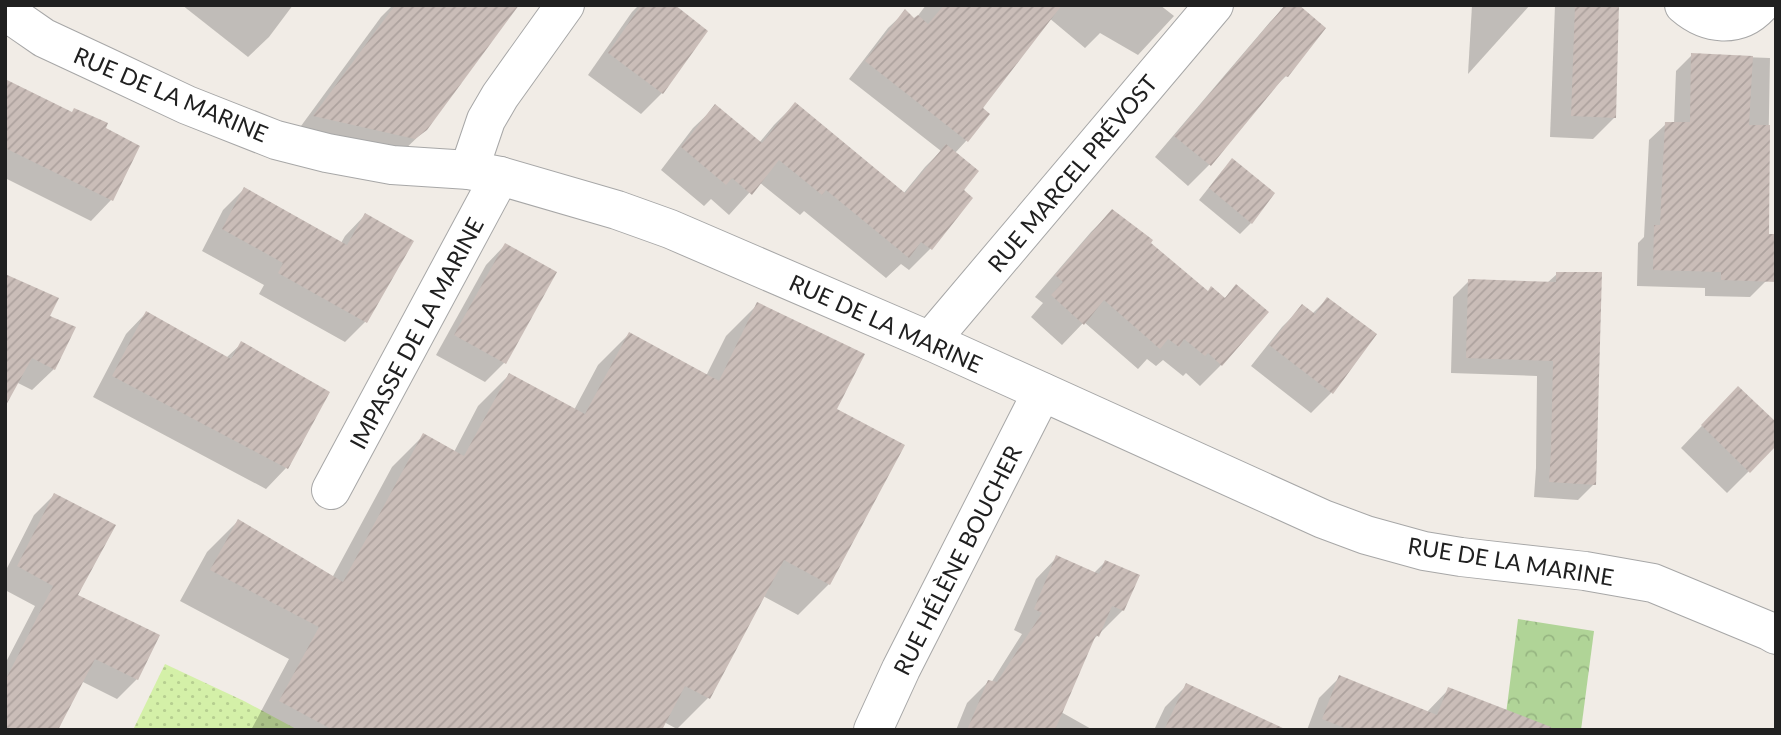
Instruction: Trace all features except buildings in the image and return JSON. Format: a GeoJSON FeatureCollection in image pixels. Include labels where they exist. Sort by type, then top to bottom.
{"type":"FeatureCollection","features":[{"type":"Feature","properties":{"kind":"street","name":"IMPASSE DE LA MARINE"},"geometry":{"type":"LineString","coordinates":[[331,490],[484,173],[486,120],[565,5]]}},
{"type":"Feature","properties":{"kind":"street","name":"RUE MARCEL PRÉVOST"},"geometry":{"type":"LineString","coordinates":[[930,341],[1214,5]]}},
{"type":"Feature","properties":{"kind":"street"},"geometry":{"type":"LineString","coordinates":[[1684,5],[1694,14],[1711,22],[1728,22],[1745,17],[1760,5]]}},
{"type":"Feature","properties":{"kind":"street","name":"RUE DE LA MARINE"},"geometry":{"type":"LineString","coordinates":[[5,11],[44,38],[187,106],[276,140],[392,165],[484,173],[617,210],[670,229],[930,341],[1323,519],[1366,535],[1424,551],[1585,571],[1653,583],[1774,632]]}},
{"type":"Feature","properties":{"kind":"street","name":"RUE HÉLÈNE BOUCHER"},"geometry":{"type":"LineString","coordinates":[[873,730],[901,669],[1042,391]]}},
{"type":"Feature","properties":{"kind":"green space"},"geometry":{"type":"Polygon","coordinates":[[[1518,619],[1594,631],[1581,730],[1504,730],[1518,619]]]}},
{"type":"Feature","properties":{"kind":"green space"},"geometry":{"type":"Polygon","coordinates":[[[165,664],[244,701],[298,730],[133,730],[165,664]]]}}]}
